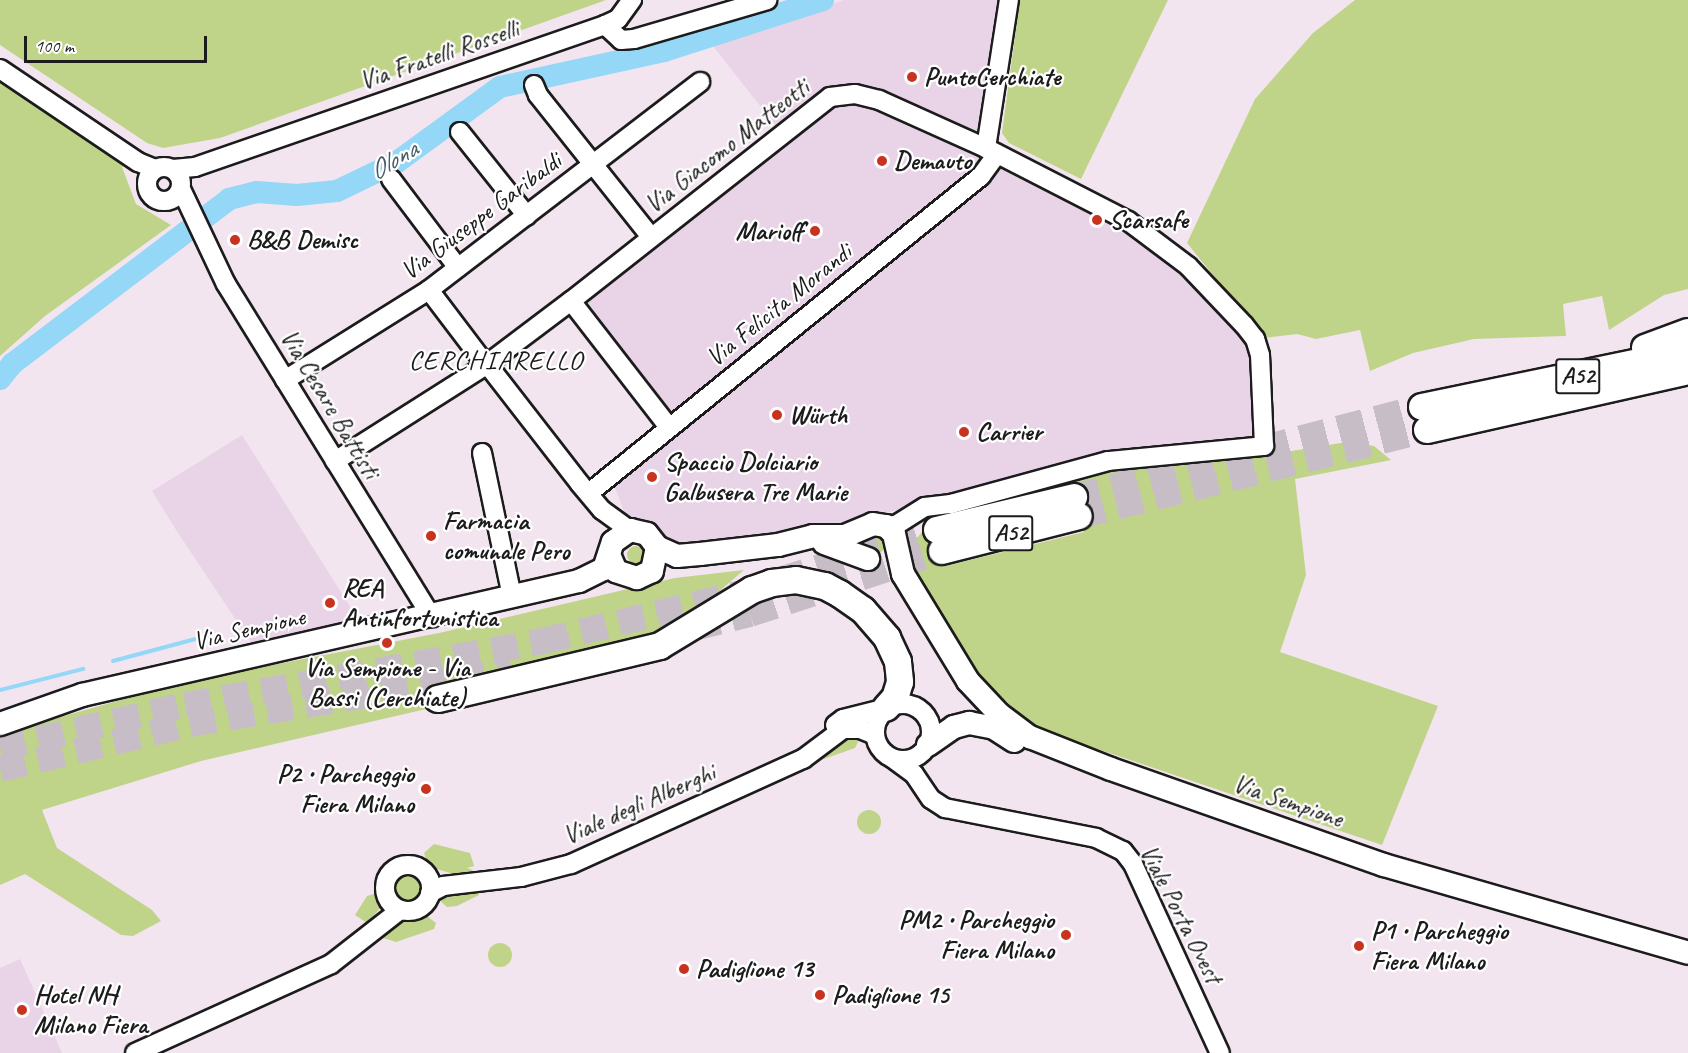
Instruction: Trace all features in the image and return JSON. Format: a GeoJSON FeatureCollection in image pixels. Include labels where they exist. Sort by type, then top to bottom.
{"type":"FeatureCollection","features":[{"type":"Feature","properties":{"kind":"highway"},"geometry":{"type":"LineString","coordinates":[[1467,400],[1518,378],[1630,353],[1688,332]]}},
{"type":"Feature","properties":{"kind":"highway","name":"A52"},"geometry":{"type":"LineString","coordinates":[[1688,352],[1467,400],[1424,418],[1528,407],[1688,371]]}},
{"type":"Feature","properties":{"kind":"highway"},"geometry":{"type":"LineString","coordinates":[[1528,407],[1688,387]]}},
{"type":"Feature","properties":{"kind":"highway","name":"A52"},"geometry":{"type":"LineString","coordinates":[[940,540],[1077,506]]}},
{"type":"Feature","properties":{"kind":"highway"},"geometry":{"type":"LineString","coordinates":[[438,699],[660,646],[752,590],[772,582],[796,580],[840,594],[867,615],[887,638],[898,662],[900,682],[896,698],[886,708]]}},
{"type":"Feature","properties":{"kind":"main road"},"geometry":{"type":"LineString","coordinates":[[619,551],[647,534],[657,547],[677,556],[778,545],[813,536],[886,535]]}},
{"type":"Feature","properties":{"kind":"main road","name":"Via Sempione"},"geometry":{"type":"LineString","coordinates":[[886,535],[899,567],[968,681],[999,714],[1043,743],[1384,865],[1688,953]]}},
{"type":"Feature","properties":{"kind":"main road"},"geometry":{"type":"LineString","coordinates":[[886,535],[890,556],[871,560],[859,543],[886,535]]}},
{"type":"Feature","properties":{"kind":"main road","name":"Via Sempione"},"geometry":{"type":"LineString","coordinates":[[619,551],[637,578],[652,571],[778,555],[824,543],[842,546],[891,573],[926,614]]}},
{"type":"Feature","properties":{"kind":"main road"},"geometry":{"type":"LineString","coordinates":[[652,571],[657,547]]}},
{"type":"Feature","properties":{"kind":"main road","name":"Via Sempione"},"geometry":{"type":"LineString","coordinates":[[0,724],[82,695],[432,617],[512,596],[531,603],[554,600],[602,586],[619,551]]}},
{"type":"Feature","properties":{"kind":"main road"},"geometry":{"type":"LineString","coordinates":[[928,745],[958,725],[975,723],[994,728],[1048,758],[1111,769]]}},
{"type":"Feature","properties":{"kind":"street"},"geometry":{"type":"LineString","coordinates":[[632,0],[618,19],[605,25],[621,40],[634,39],[767,0]]}},
{"type":"Feature","properties":{"kind":"street"},"geometry":{"type":"LineString","coordinates":[[992,151],[1009,0]]}},
{"type":"Feature","properties":{"kind":"street","name":"Via Fratelli Rosselli"},"geometry":{"type":"LineString","coordinates":[[168,182],[195,167],[605,25]]}},
{"type":"Feature","properties":{"kind":"street","name":"Via Cesare Battisti"},"geometry":{"type":"LineString","coordinates":[[0,69],[168,182],[205,237],[226,284],[432,617]]}},
{"type":"Feature","properties":{"kind":"street","name":"Via Giuseppe Garibaldi"},"geometry":{"type":"LineString","coordinates":[[285,380],[429,290],[700,82]]}},
{"type":"Feature","properties":{"kind":"street"},"geometry":{"type":"LineString","coordinates":[[534,85],[538,95],[651,237]]}},
{"type":"Feature","properties":{"kind":"street","name":"Via Giacomo Matteotti"},"geometry":{"type":"LineString","coordinates":[[571,301],[830,97],[855,94],[879,100],[992,151],[1128,221],[1204,282],[1255,339],[1263,375],[1260,413],[1264,446],[1130,456],[951,504],[886,535]]}},
{"type":"Feature","properties":{"kind":"street"},"geometry":{"type":"LineString","coordinates":[[460,132],[527,216]]}},
{"type":"Feature","properties":{"kind":"street","name":"Via Felicita Morandi"},"geometry":{"type":"LineString","coordinates":[[589,493],[668,426],[981,176],[992,151]]}},
{"type":"Feature","properties":{"kind":"street"},"geometry":{"type":"LineString","coordinates":[[391,179],[458,268]]}},
{"type":"Feature","properties":{"kind":"street"},"geometry":{"type":"LineString","coordinates":[[429,290],[602,510],[619,551]]}},
{"type":"Feature","properties":{"kind":"street"},"geometry":{"type":"LineString","coordinates":[[335,461],[486,365],[571,301],[668,426]]}},
{"type":"Feature","properties":{"kind":"street"},"geometry":{"type":"LineString","coordinates":[[482,453],[512,596]]}},
{"type":"Feature","properties":{"kind":"street"},"geometry":{"type":"LineString","coordinates":[[907,704],[924,712],[931,728],[928,745],[914,758],[892,758],[880,749],[874,735],[876,720],[886,708],[907,704]]}},
{"type":"Feature","properties":{"kind":"street","name":"Viale degli Alberghi"},"geometry":{"type":"LineString","coordinates":[[820,746],[843,719],[886,708]]}},
{"type":"Feature","properties":{"kind":"street","name":"Viale degli Alberghi"},"geometry":{"type":"LineString","coordinates":[[430,893],[443,886],[521,877],[571,864],[803,759],[843,729],[860,729],[874,735]]}},
{"type":"Feature","properties":{"kind":"street","name":"Viale Porta Ovest"},"geometry":{"type":"LineString","coordinates":[[928,745],[925,764],[928,783],[938,797],[962,810]]}},
{"type":"Feature","properties":{"kind":"street","name":"Viale Porta Ovest"},"geometry":{"type":"LineString","coordinates":[[892,758],[914,774],[935,803],[1096,838],[1123,851],[1133,864],[1220,1053]]}},
{"type":"Feature","properties":{"kind":"street"},"geometry":{"type":"LineString","coordinates":[[135,1053],[331,964],[396,906],[419,907],[430,893],[429,880],[423,871],[403,866],[389,874],[385,886],[396,906]]}},
{"type":"Feature","properties":{"kind":"street","name":"Viale degli Alberghi"},"geometry":{"type":"LineString","coordinates":[[423,871],[470,884]]}},
{"type":"Feature","properties":{"kind":"shaded area"},"geometry":{"type":"Polygon","coordinates":[[[844,0],[1001,0],[979,153],[1145,240],[1178,265],[1249,339],[1254,356],[1254,437],[1232,447],[931,501],[786,539],[675,551],[628,521],[613,483],[721,376],[670,414],[566,298],[780,131],[712,45],[844,0]]]}},
{"type":"Feature","properties":{"kind":"shaded area"},"geometry":{"type":"Polygon","coordinates":[[[242,435],[357,618],[252,644],[178,533],[152,491],[242,435]]]}},
{"type":"Feature","properties":{"kind":"shaded area","name":"Hotel NH Milano Fiera"},"geometry":{"type":"Polygon","coordinates":[[[20,959],[62,1053],[0,1053],[0,968],[20,959]]]}},
{"type":"Feature","properties":{"kind":"green space"},"geometry":{"type":"Polygon","coordinates":[[[0,0],[606,0],[220,138],[163,148],[147,143],[0,45],[0,0]]]}},
{"type":"Feature","properties":{"kind":"green space"},"geometry":{"type":"Polygon","coordinates":[[[1020,0],[1168,0],[1081,179],[1009,143],[1002,133],[1020,0]]]}},
{"type":"Feature","properties":{"kind":"green space"},"geometry":{"type":"Polygon","coordinates":[[[1355,0],[1688,0],[1688,289],[1664,295],[1609,330],[1602,296],[1563,304],[1566,336],[1474,339],[1413,353],[1370,371],[1360,330],[1316,339],[1297,334],[1264,338],[1187,243],[1255,99],[1313,33],[1355,0]]]}},
{"type":"Feature","properties":{"kind":"green space"},"geometry":{"type":"Polygon","coordinates":[[[0,79],[129,162],[122,167],[136,204],[171,225],[45,316],[0,356],[0,79]]]}},
{"type":"Feature","properties":{"kind":"green space"},"geometry":{"type":"Polygon","coordinates":[[[1347,442],[1374,446],[1391,460],[1295,479],[1306,575],[1280,652],[1438,706],[1382,845],[1056,735],[1025,719],[981,677],[913,566],[914,541],[934,519],[946,566],[1084,532],[1069,480],[1117,468],[1242,459],[1347,442]]]}},
{"type":"Feature","properties":{"kind":"green space"},"geometry":{"type":"Polygon","coordinates":[[[873,535],[881,535],[886,540],[884,551],[873,553],[868,548],[868,540],[873,535]]]}},
{"type":"Feature","properties":{"kind":"green space"},"geometry":{"type":"Polygon","coordinates":[[[636,546],[642,549],[645,555],[642,561],[636,564],[630,561],[627,555],[630,549],[636,546]]]}},
{"type":"Feature","properties":{"kind":"green space"},"geometry":{"type":"Polygon","coordinates":[[[744,570],[688,618],[669,629],[433,688],[435,707],[201,761],[42,810],[57,848],[152,910],[161,921],[133,936],[121,935],[25,874],[0,885],[0,734],[188,681],[439,633],[675,578],[744,570]]]}},
{"type":"Feature","properties":{"kind":"green space"},"geometry":{"type":"Polygon","coordinates":[[[846,734],[860,738],[855,748],[821,760],[846,734]]]}},
{"type":"Feature","properties":{"kind":"green space"},"geometry":{"type":"Polygon","coordinates":[[[869,810],[878,813],[881,822],[878,831],[869,834],[860,831],[857,822],[860,813],[869,810]]]}},
{"type":"Feature","properties":{"kind":"green space"},"geometry":{"type":"Polygon","coordinates":[[[434,844],[470,853],[474,866],[467,868],[473,870],[459,876],[428,866],[424,853],[434,844]]]}},
{"type":"Feature","properties":{"kind":"green space"},"geometry":{"type":"Polygon","coordinates":[[[408,874],[417,878],[421,887],[417,896],[408,900],[399,896],[395,887],[399,878],[408,874]]]}},
{"type":"Feature","properties":{"kind":"green space"},"geometry":{"type":"Polygon","coordinates":[[[478,891],[479,895],[457,906],[447,907],[438,899],[438,895],[478,891]]]}},
{"type":"Feature","properties":{"kind":"green space"},"geometry":{"type":"Polygon","coordinates":[[[374,894],[381,897],[383,905],[367,923],[355,915],[367,896],[374,894]]]}},
{"type":"Feature","properties":{"kind":"green space"},"geometry":{"type":"Polygon","coordinates":[[[423,913],[436,923],[434,929],[396,942],[380,937],[400,918],[423,913]]]}},
{"type":"Feature","properties":{"kind":"green space"},"geometry":{"type":"Polygon","coordinates":[[[500,943],[509,946],[512,955],[509,964],[500,967],[491,964],[488,955],[491,946],[500,943]]]}},
{"type":"Feature","properties":{"kind":"waterway","name":"Olona"},"geometry":{"type":"LineString","coordinates":[[0,379],[12,364],[229,199],[257,192],[297,195],[337,191],[397,162],[500,87],[664,51],[823,0]]}},
{"type":"Feature","properties":{"kind":"waterway"},"geometry":{"type":"LineString","coordinates":[[113,661],[211,635]]}},
{"type":"Feature","properties":{"kind":"waterway"},"geometry":{"type":"LineString","coordinates":[[0,690],[83,669]]}},
{"type":"Feature","properties":{"kind":"tunnel"},"geometry":{"type":"LineString","coordinates":[[1074,497],[1422,407]]}},
{"type":"Feature","properties":{"kind":"tunnel"},"geometry":{"type":"LineString","coordinates":[[1079,516],[1427,430]]}},
{"type":"Feature","properties":{"kind":"tunnel"},"geometry":{"type":"LineString","coordinates":[[780,580],[937,530]]}},
{"type":"Feature","properties":{"kind":"tunnel"},"geometry":{"type":"LineString","coordinates":[[694,628],[750,614],[942,551]]}},
{"type":"Feature","properties":{"kind":"tunnel"},"geometry":{"type":"LineString","coordinates":[[0,748],[185,705],[543,641],[745,592]]}},
{"type":"Feature","properties":{"kind":"tunnel"},"geometry":{"type":"LineString","coordinates":[[0,769],[190,724],[512,671]]}},
{"type":"Feature","properties":{"kind":"place","name":"PuntoCerchiate"},"geometry":{"type":"Point","coordinates":[912,77]}},
{"type":"Feature","properties":{"kind":"place","name":"Demauto"},"geometry":{"type":"Point","coordinates":[882,161]}},
{"type":"Feature","properties":{"kind":"place","name":"Scarsafe"},"geometry":{"type":"Point","coordinates":[1097,220]}},
{"type":"Feature","properties":{"kind":"place","name":"Marioff"},"geometry":{"type":"Point","coordinates":[815,231]}},
{"type":"Feature","properties":{"kind":"place","name":"B&B Demisc"},"geometry":{"type":"Point","coordinates":[235,240]}},
{"type":"Feature","properties":{"kind":"place","name":"Würth"},"geometry":{"type":"Point","coordinates":[777,415]}},
{"type":"Feature","properties":{"kind":"place","name":"Carrier"},"geometry":{"type":"Point","coordinates":[964,432]}},
{"type":"Feature","properties":{"kind":"place","name":"Spaccio Dolciario Galbusera Tre Marie"},"geometry":{"type":"Point","coordinates":[652,477]}},
{"type":"Feature","properties":{"kind":"place","name":"Farmacia comunale Pero"},"geometry":{"type":"Point","coordinates":[431,536]}},
{"type":"Feature","properties":{"kind":"place","name":"REA Antinfortunistica"},"geometry":{"type":"Point","coordinates":[330,603]}},
{"type":"Feature","properties":{"kind":"place","name":"Via Sempione - Via Bassi (Cerchiate)"},"geometry":{"type":"Point","coordinates":[387,643]}},
{"type":"Feature","properties":{"kind":"place","name":"P2 • Parcheggio Fiera Milano"},"geometry":{"type":"Point","coordinates":[426,789]}},
{"type":"Feature","properties":{"kind":"place","name":"PM2 • Parcheggio Fiera Milano"},"geometry":{"type":"Point","coordinates":[1066,935]}},
{"type":"Feature","properties":{"kind":"place","name":"P1 • Parcheggio Fiera Milano"},"geometry":{"type":"Point","coordinates":[1359,946]}},
{"type":"Feature","properties":{"kind":"place","name":"Padiglione 13"},"geometry":{"type":"Point","coordinates":[684,969]}},
{"type":"Feature","properties":{"kind":"place","name":"Padiglione 15"},"geometry":{"type":"Point","coordinates":[820,995]}},
{"type":"Feature","properties":{"kind":"place","name":"Hotel NH Milano Fiera"},"geometry":{"type":"Point","coordinates":[22,1010]}},
{"type":"Feature","properties":{"kind":"district","name":"CERCHIARELLO"},"geometry":{"type":"Point","coordinates":[496,361]}}]}
